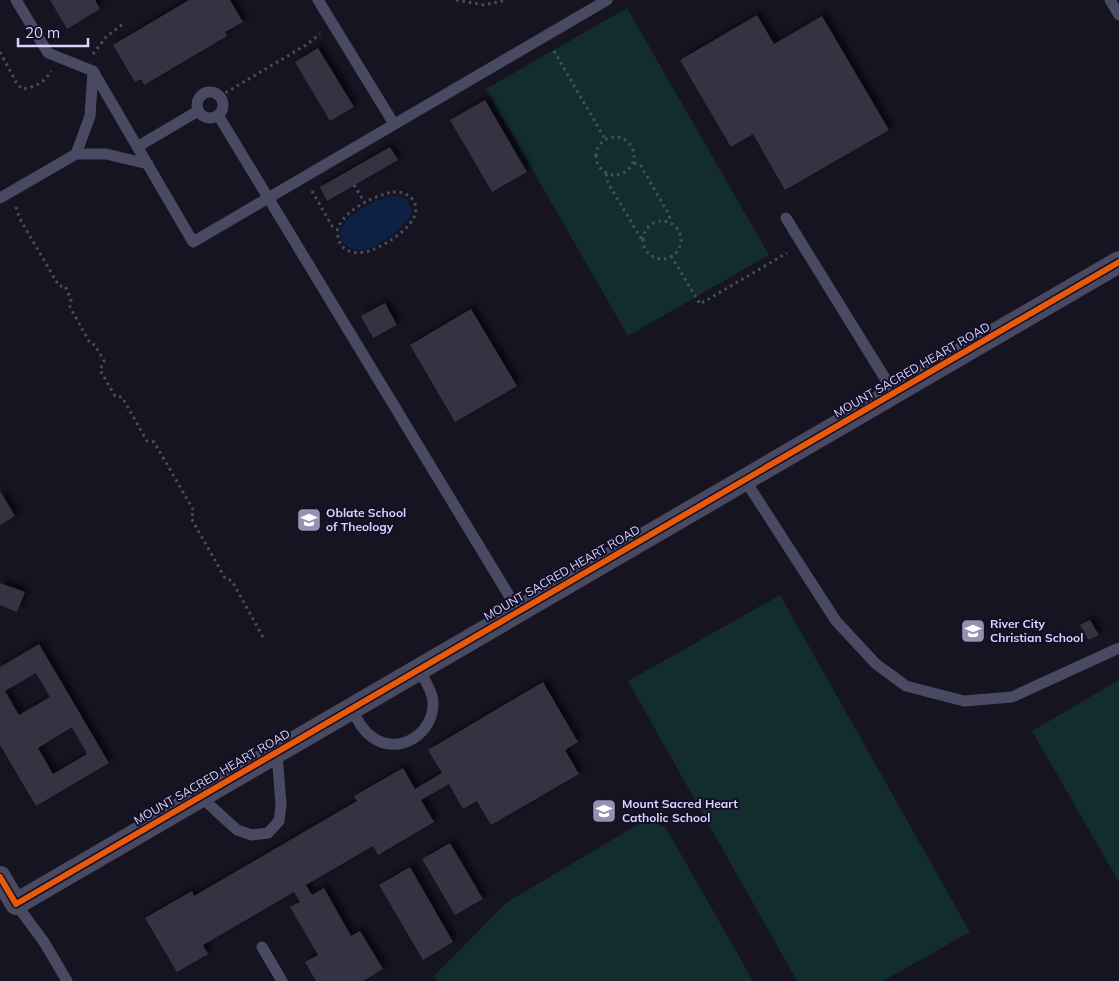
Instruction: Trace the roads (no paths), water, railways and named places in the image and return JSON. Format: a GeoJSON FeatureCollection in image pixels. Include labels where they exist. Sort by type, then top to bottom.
{"type":"FeatureCollection","features":[{"type":"Feature","properties":{"kind":"street","name":"MOUNT SACRED HEART ROAD"},"geometry":{"type":"LineString","coordinates":[[16,904],[1119,262]]}},
{"type":"Feature","properties":{"kind":"street"},"geometry":{"type":"LineString","coordinates":[[0,877],[16,904]]}},
{"type":"Feature","properties":{"kind":"lane"},"geometry":{"type":"LineString","coordinates":[[16,0],[48,53],[93,71],[193,242],[607,0]]}},
{"type":"Feature","properties":{"kind":"lane"},"geometry":{"type":"LineString","coordinates":[[1110,0],[1119,15]]}},
{"type":"Feature","properties":{"kind":"lane"},"geometry":{"type":"LineString","coordinates":[[320,3],[394,124]]}},
{"type":"Feature","properties":{"kind":"lane"},"geometry":{"type":"LineString","coordinates":[[76,154],[90,116],[93,71]]}},
{"type":"Feature","properties":{"kind":"lane"},"geometry":{"type":"LineString","coordinates":[[205,92],[220,96],[223,106],[214,118],[204,117],[198,110],[197,100],[205,92]]}},
{"type":"Feature","properties":{"kind":"lane"},"geometry":{"type":"LineString","coordinates":[[137,147],[198,110]]}},
{"type":"Feature","properties":{"kind":"lane"},"geometry":{"type":"LineString","coordinates":[[218,115],[519,612]]}},
{"type":"Feature","properties":{"kind":"lane"},"geometry":{"type":"LineString","coordinates":[[4,196],[76,154],[106,154],[148,164]]}},
{"type":"Feature","properties":{"kind":"lane"},"geometry":{"type":"LineString","coordinates":[[786,218],[894,393]]}},
{"type":"Feature","properties":{"kind":"lane"},"geometry":{"type":"LineString","coordinates":[[745,480],[836,621],[876,664],[906,686],[964,702],[1012,697],[1119,648]]}},
{"type":"Feature","properties":{"kind":"lane"},"geometry":{"type":"LineString","coordinates":[[352,709],[361,726],[372,737],[385,744],[400,744],[415,739],[426,729],[432,715],[433,700],[419,670]]}},
{"type":"Feature","properties":{"kind":"lane"},"geometry":{"type":"LineString","coordinates":[[201,797],[237,830],[252,835],[268,833],[279,821],[281,806],[276,753]]}},
{"type":"Feature","properties":{"kind":"lane"},"geometry":{"type":"LineString","coordinates":[[16,904],[44,942],[67,981]]}},
{"type":"Feature","properties":{"kind":"lane"},"geometry":{"type":"LineString","coordinates":[[262,947],[282,981]]}},
{"type":"Feature","properties":{"kind":"water"},"geometry":{"type":"Polygon","coordinates":[[[393,196],[404,198],[411,209],[412,213],[408,221],[402,227],[384,241],[367,249],[356,250],[344,243],[340,235],[341,228],[352,215],[369,204],[393,196]]]}},
{"type":"Feature","properties":{"kind":"place","name":"Oblate School of Theology"},"geometry":{"type":"Point","coordinates":[309,520]}},
{"type":"Feature","properties":{"kind":"place","name":"River City Christian School"},"geometry":{"type":"Point","coordinates":[973,631]}},
{"type":"Feature","properties":{"kind":"place","name":"Mount Sacred Heart Catholic School"},"geometry":{"type":"Point","coordinates":[604,811]}}]}
